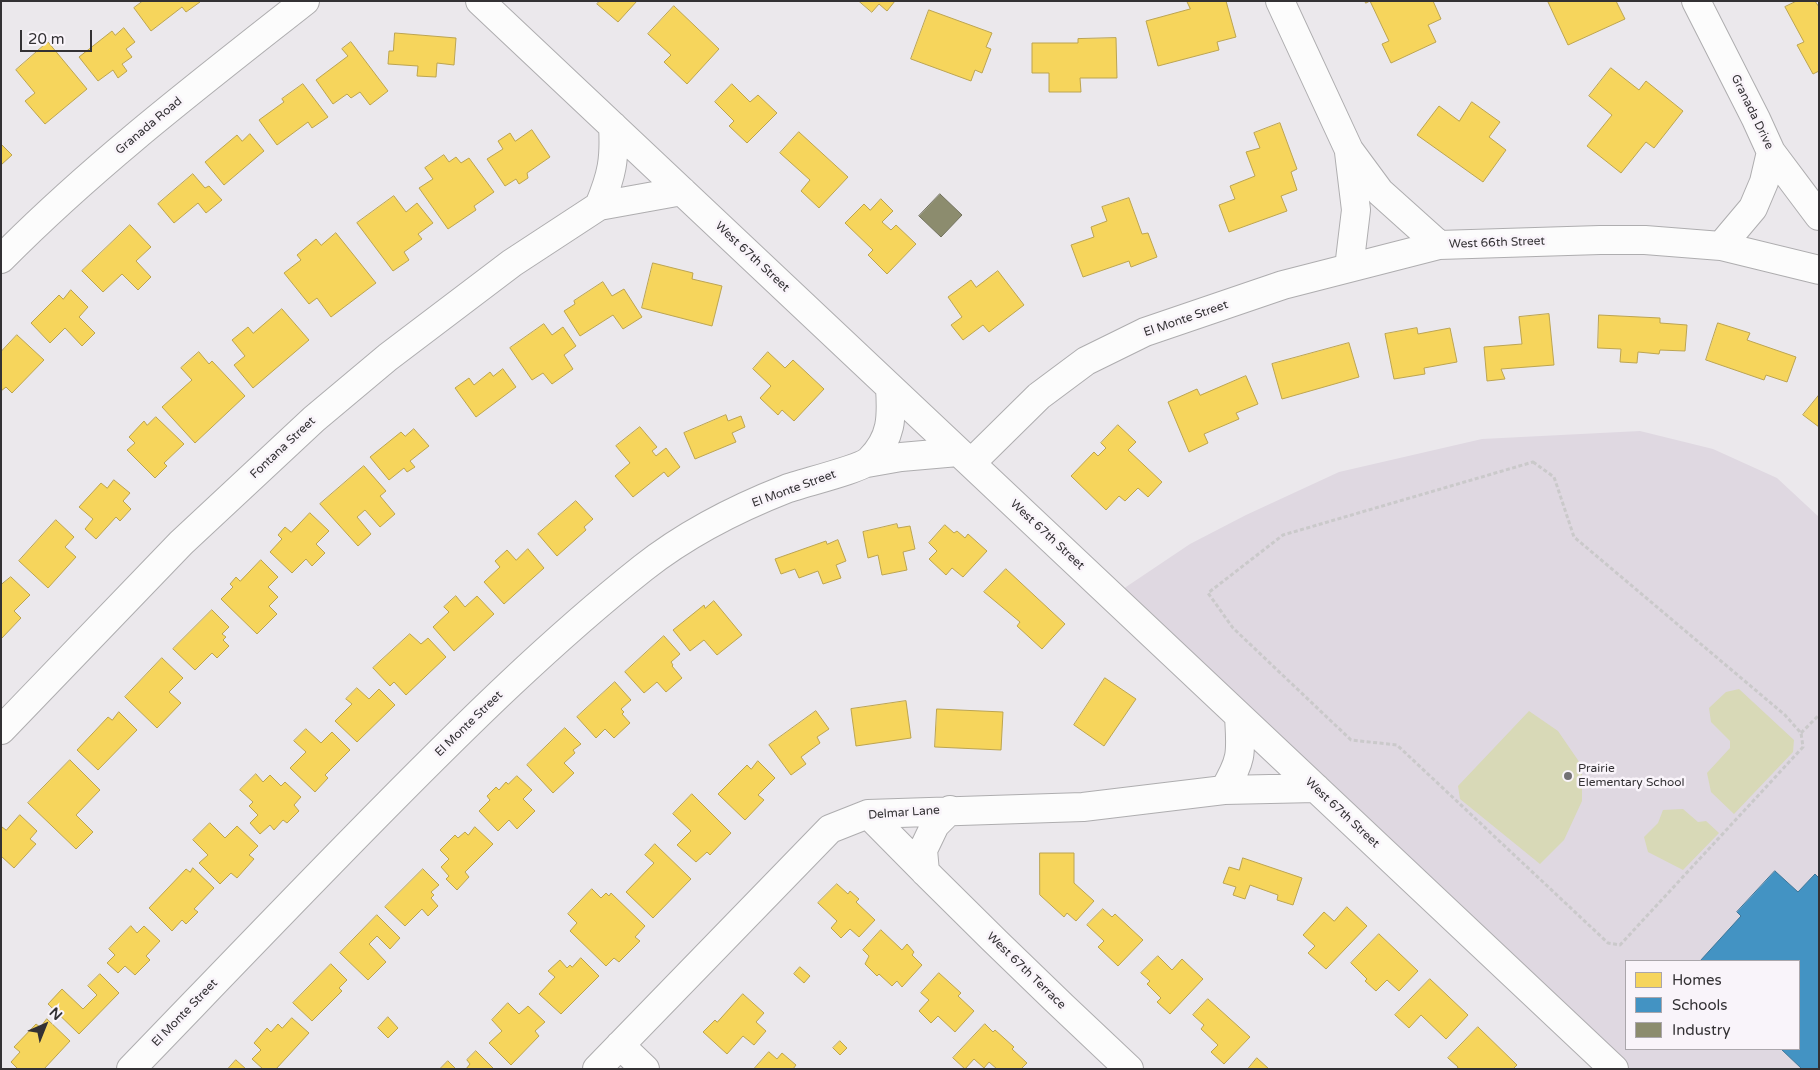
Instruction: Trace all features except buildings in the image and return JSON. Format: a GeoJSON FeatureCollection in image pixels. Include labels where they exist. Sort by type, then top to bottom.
{"type":"FeatureCollection","features":[{"type":"Feature","properties":{"kind":"street","name":"Granada Road"},"geometry":{"type":"LineString","coordinates":[[1,258],[74,189],[148,126],[305,1]]}},
{"type":"Feature","properties":{"kind":"street","name":"West 67th Street"},"geometry":{"type":"LineString","coordinates":[[480,1],[1614,1069]]}},
{"type":"Feature","properties":{"kind":"street","name":"West 66th Street"},"geometry":{"type":"LineString","coordinates":[[1280,1],[1349,150],[1380,192],[1439,246],[1644,240],[1721,246],[1819,270]]}},
{"type":"Feature","properties":{"kind":"street","name":"Granada Drive"},"geometry":{"type":"LineString","coordinates":[[1696,1],[1756,118],[1771,152],[1819,216]]}},
{"type":"Feature","properties":{"kind":"street"},"geometry":{"type":"LineString","coordinates":[[599,206],[610,181],[614,153],[612,126]]}},
{"type":"Feature","properties":{"kind":"street"},"geometry":{"type":"LineString","coordinates":[[1348,268],[1356,210],[1349,150]]}},
{"type":"Feature","properties":{"kind":"street"},"geometry":{"type":"LineString","coordinates":[[1721,246],[1753,208],[1764,182],[1771,152]]}},
{"type":"Feature","properties":{"kind":"street","name":"Fontana Street"},"geometry":{"type":"LineString","coordinates":[[1,730],[181,543],[314,419],[388,357],[512,263],[599,206],[682,191]]}},
{"type":"Feature","properties":{"kind":"street","name":"El Monte Street"},"geometry":{"type":"LineString","coordinates":[[131,1069],[332,860],[517,678],[597,605],[646,566],[696,532],[750,504],[789,488],[867,463],[901,457],[965,458],[1086,361],[1145,332],[1284,285],[1439,246]]}},
{"type":"Feature","properties":{"kind":"street"},"geometry":{"type":"LineString","coordinates":[[867,463],[882,446],[889,431],[892,418],[890,388]]}},
{"type":"Feature","properties":{"kind":"street"},"geometry":{"type":"LineString","coordinates":[[1224,790],[1236,770],[1242,750],[1239,716]]}},
{"type":"Feature","properties":{"kind":"street","name":"Delmar Lane"},"geometry":{"type":"LineString","coordinates":[[597,1069],[830,829],[868,814],[1083,807],[1224,790],[1316,788]]}},
{"type":"Feature","properties":{"kind":"street"},"geometry":{"type":"LineString","coordinates":[[924,872],[923,850],[935,825],[950,810]]}},
{"type":"Feature","properties":{"kind":"street","name":"West 67th Terrace"},"geometry":{"type":"LineString","coordinates":[[868,814],[1042,988],[1128,1069]]}},
{"type":"Feature","properties":{"kind":"street"},"geometry":{"type":"LineString","coordinates":[[620,1045],[645,1069]]}},
{"type":"Feature","properties":{"kind":"path"},"geometry":{"type":"LineString","coordinates":[[1533,462],[1554,477],[1574,537],[1785,715],[1801,733],[1803,747],[1797,754],[1620,945],[1608,944],[1397,745],[1352,740],[1233,628],[1208,593],[1283,535],[1533,462]]}},
{"type":"Feature","properties":{"kind":"path"},"geometry":{"type":"LineString","coordinates":[[1801,733],[1819,715]]}},
{"type":"Feature","properties":{"kind":"shaded area","name":"Prairie Elementary School"},"geometry":{"type":"Polygon","coordinates":[[[1640,431],[1713,449],[1777,478],[1819,517],[1819,1069],[1630,1069],[1120,591],[1190,544],[1246,515],[1339,472],[1482,439],[1640,431]]]}},
{"type":"Feature","properties":{"kind":"green space"},"geometry":{"type":"Polygon","coordinates":[[[1739,689],[1794,740],[1793,752],[1734,814],[1711,792],[1707,773],[1730,748],[1730,741],[1711,722],[1709,708],[1726,692],[1739,689]]]}},
{"type":"Feature","properties":{"kind":"green space"},"geometry":{"type":"Polygon","coordinates":[[[1529,711],[1558,731],[1582,766],[1582,801],[1564,840],[1540,864],[1460,799],[1458,786],[1529,711]]]}},
{"type":"Feature","properties":{"kind":"green space"},"geometry":{"type":"Polygon","coordinates":[[[1683,809],[1698,822],[1706,821],[1719,833],[1683,870],[1648,852],[1644,837],[1658,823],[1663,810],[1683,809]]]}},
{"type":"Feature","properties":{"kind":"place","name":"Prairie Elementary School"},"geometry":{"type":"Point","coordinates":[1568,776]}}]}
